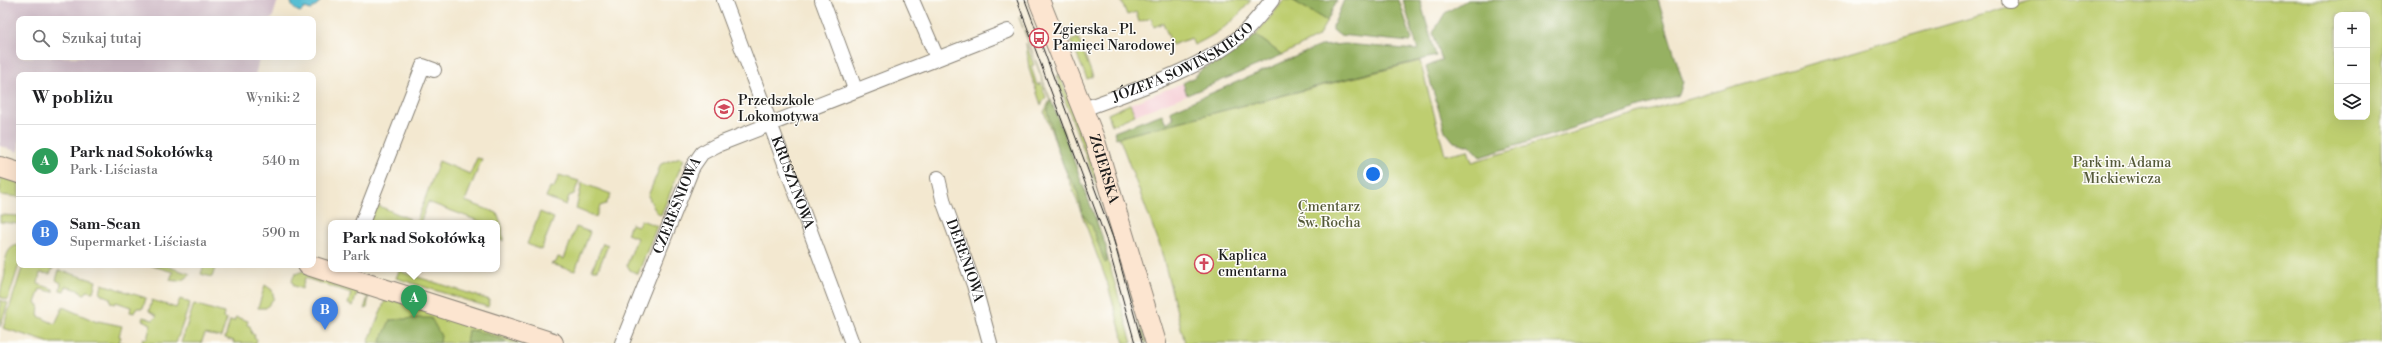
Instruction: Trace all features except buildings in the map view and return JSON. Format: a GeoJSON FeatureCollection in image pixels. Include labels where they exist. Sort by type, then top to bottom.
{"type":"FeatureCollection","features":[{"type":"Feature","properties":{"kind":"main road","name":"ZGIERSKA"},"geometry":{"type":"LineString","coordinates":[[1039,0],[1084,109],[1131,256],[1156,343]]}},
{"type":"Feature","properties":{"kind":"main road"},"geometry":{"type":"LineString","coordinates":[[0,167],[16,172]]}},
{"type":"Feature","properties":{"kind":"main road"},"geometry":{"type":"LineString","coordinates":[[316,267],[328,269]]}},
{"type":"Feature","properties":{"kind":"main road"},"geometry":{"type":"LineString","coordinates":[[343,272],[553,343]]}},
{"type":"Feature","properties":{"kind":"street","name":"KRUSZYNOWA"},"geometry":{"type":"LineString","coordinates":[[724,0],[852,343]]}},
{"type":"Feature","properties":{"kind":"street"},"geometry":{"type":"LineString","coordinates":[[822,0],[855,89]]}},
{"type":"Feature","properties":{"kind":"street"},"geometry":{"type":"LineString","coordinates":[[912,0],[937,58]]}},
{"type":"Feature","properties":{"kind":"street","name":"JÓZEFA SOWIŃSKIEGO"},"geometry":{"type":"LineString","coordinates":[[1084,109],[1186,68],[1214,54],[1246,31],[1272,0]]}},
{"type":"Feature","properties":{"kind":"street","name":"CZEREŚNIOWA"},"geometry":{"type":"LineString","coordinates":[[622,343],[695,160],[702,153],[717,145],[855,89],[1008,30]]}},
{"type":"Feature","properties":{"kind":"street"},"geometry":{"type":"LineString","coordinates":[[363,220],[423,66],[434,70]]}},
{"type":"Feature","properties":{"kind":"street","name":"DERENIOWA"},"geometry":{"type":"LineString","coordinates":[[938,178],[944,203],[974,285],[990,343]]}},
{"type":"Feature","properties":{"kind":"shaded area"},"geometry":{"type":"Polygon","coordinates":[[[0,0],[278,0],[273,16],[16,16],[16,60],[259,60],[256,72],[16,72],[16,151],[0,146],[0,0]]]}},
{"type":"Feature","properties":{"kind":"shaded area"},"geometry":{"type":"Polygon","coordinates":[[[1183,83],[1187,95],[1135,115],[1130,104],[1183,83]]]}},
{"type":"Feature","properties":{"kind":"green space"},"geometry":{"type":"Polygon","coordinates":[[[1121,0],[1251,0],[1232,21],[1211,36],[1194,45],[1191,38],[1172,45],[1163,23],[1154,27],[1151,18],[1139,22],[1136,12],[1127,15],[1121,0]]]}},
{"type":"Feature","properties":{"kind":"green space"},"geometry":{"type":"Polygon","coordinates":[[[1284,0],[1292,0],[1327,21],[1318,37],[1282,55],[1256,35],[1284,0]]]}},
{"type":"Feature","properties":{"kind":"green space"},"geometry":{"type":"Polygon","coordinates":[[[1292,0],[1337,0],[1327,21],[1292,0]]]}},
{"type":"Feature","properties":{"kind":"green space"},"geometry":{"type":"Polygon","coordinates":[[[1344,0],[1399,0],[1412,40],[1410,42],[1339,35],[1333,30],[1333,26],[1344,0]]]}},
{"type":"Feature","properties":{"kind":"green space"},"geometry":{"type":"Polygon","coordinates":[[[1403,0],[1420,0],[1436,56],[1116,138],[1114,132],[1162,114],[1166,123],[1174,119],[1170,111],[1320,46],[1345,44],[1418,50],[1403,0]]]}},
{"type":"Feature","properties":{"kind":"green space"},"geometry":{"type":"Polygon","coordinates":[[[1467,0],[1658,0],[1683,82],[1679,95],[1480,157],[1470,146],[1454,142],[1445,131],[1426,67],[1442,60],[1433,33],[1445,13],[1467,0]]]}},
{"type":"Feature","properties":{"kind":"green space","name":"Park im. Adama Mickiewicza"},"geometry":{"type":"Polygon","coordinates":[[[2033,0],[2382,0],[2382,343],[1185,343],[1160,246],[1119,137],[1420,61],[1445,155],[1468,150],[1472,162],[2033,0]]]}},
{"type":"Feature","properties":{"kind":"green space"},"geometry":{"type":"Polygon","coordinates":[[[1019,17],[1099,228],[1132,343],[1124,343],[1107,282],[1044,112],[1050,100],[1019,17]]]}},
{"type":"Feature","properties":{"kind":"green space"},"geometry":{"type":"Polygon","coordinates":[[[1256,35],[1282,55],[1187,95],[1183,83],[1193,78],[1201,70],[1234,53],[1256,35]]]}},
{"type":"Feature","properties":{"kind":"green space"},"geometry":{"type":"Polygon","coordinates":[[[1078,38],[1093,77],[1087,79],[1071,41],[1078,38]]]}},
{"type":"Feature","properties":{"kind":"green space"},"geometry":{"type":"Polygon","coordinates":[[[1026,43],[1034,65],[1031,66],[1037,85],[1041,83],[1046,97],[1041,105],[1029,69],[1026,43]]]}},
{"type":"Feature","properties":{"kind":"green space"},"geometry":{"type":"Polygon","coordinates":[[[1060,75],[1095,174],[1117,242],[1147,343],[1145,343],[1108,216],[1056,76],[1060,75]]]}},
{"type":"Feature","properties":{"kind":"green space"},"geometry":{"type":"Polygon","coordinates":[[[1051,100],[1106,246],[1107,262],[1105,263],[1092,226],[1082,214],[1077,190],[1064,167],[1057,148],[1047,111],[1051,100]]]}},
{"type":"Feature","properties":{"kind":"green space"},"geometry":{"type":"Polygon","coordinates":[[[1130,104],[1135,115],[1112,125],[1108,114],[1130,104]]]}},
{"type":"Feature","properties":{"kind":"green space"},"geometry":{"type":"Polygon","coordinates":[[[680,157],[684,159],[661,215],[655,210],[648,196],[661,164],[680,157]]]}},
{"type":"Feature","properties":{"kind":"green space"},"geometry":{"type":"Polygon","coordinates":[[[477,158],[482,159],[465,201],[497,213],[500,220],[476,220],[428,202],[421,220],[417,220],[439,161],[470,174],[477,158]]]}},
{"type":"Feature","properties":{"kind":"green space"},"geometry":{"type":"Polygon","coordinates":[[[559,175],[579,181],[574,194],[569,196],[566,205],[546,197],[550,187],[554,188],[559,175]]]}},
{"type":"Feature","properties":{"kind":"green space"},"geometry":{"type":"Polygon","coordinates":[[[0,176],[16,181],[16,197],[0,195],[0,176]]]}},
{"type":"Feature","properties":{"kind":"green space"},"geometry":{"type":"Polygon","coordinates":[[[582,183],[611,194],[606,204],[600,206],[596,217],[576,209],[582,183]]]}},
{"type":"Feature","properties":{"kind":"green space"},"geometry":{"type":"Polygon","coordinates":[[[374,204],[410,219],[408,220],[367,220],[374,204]]]}},
{"type":"Feature","properties":{"kind":"green space"},"geometry":{"type":"Polygon","coordinates":[[[540,212],[554,218],[541,250],[527,244],[540,212]]]}},
{"type":"Feature","properties":{"kind":"green space"},"geometry":{"type":"Polygon","coordinates":[[[0,215],[16,216],[16,224],[0,222],[0,215]]]}},
{"type":"Feature","properties":{"kind":"green space"},"geometry":{"type":"Polygon","coordinates":[[[641,220],[657,226],[638,274],[630,270],[627,265],[637,238],[627,234],[631,224],[638,226],[641,220]]]}},
{"type":"Feature","properties":{"kind":"green space"},"geometry":{"type":"Polygon","coordinates":[[[500,221],[502,227],[503,241],[500,240],[500,221]]]}},
{"type":"Feature","properties":{"kind":"green space"},"geometry":{"type":"Polygon","coordinates":[[[576,227],[590,232],[575,271],[551,264],[556,262],[558,257],[564,259],[576,227]]]}},
{"type":"Feature","properties":{"kind":"green space"},"geometry":{"type":"Polygon","coordinates":[[[603,243],[608,245],[598,270],[592,270],[603,243]]]}},
{"type":"Feature","properties":{"kind":"green space"},"geometry":{"type":"Polygon","coordinates":[[[15,246],[16,268],[18,268],[8,300],[0,297],[5,276],[7,254],[11,248],[15,246]]]}},
{"type":"Feature","properties":{"kind":"green space"},"geometry":{"type":"Polygon","coordinates":[[[22,268],[53,268],[50,274],[40,273],[38,284],[53,289],[53,292],[40,289],[35,303],[39,305],[38,316],[55,324],[63,307],[97,322],[122,326],[119,342],[123,343],[50,343],[3,328],[22,268]]]}},
{"type":"Feature","properties":{"kind":"green space"},"geometry":{"type":"Polygon","coordinates":[[[160,268],[172,268],[190,274],[186,278],[176,281],[170,280],[173,272],[160,268]]]}},
{"type":"Feature","properties":{"kind":"green space"},"geometry":{"type":"Polygon","coordinates":[[[203,268],[215,268],[212,277],[201,274],[203,268]]]}},
{"type":"Feature","properties":{"kind":"green space"},"geometry":{"type":"Polygon","coordinates":[[[59,270],[96,281],[93,292],[87,291],[85,294],[81,293],[81,291],[66,286],[64,291],[60,290],[61,283],[56,280],[59,270]]]}},
{"type":"Feature","properties":{"kind":"green space"},"geometry":{"type":"Polygon","coordinates":[[[303,271],[369,294],[367,308],[364,309],[368,297],[357,293],[353,306],[348,304],[351,293],[305,278],[302,289],[294,286],[292,280],[295,274],[303,271]]]}},
{"type":"Feature","properties":{"kind":"green space"},"geometry":{"type":"Polygon","coordinates":[[[399,272],[402,272],[490,300],[488,307],[396,278],[399,272]]]}},
{"type":"Feature","properties":{"kind":"green space"},"geometry":{"type":"Polygon","coordinates":[[[102,284],[146,298],[143,308],[136,308],[134,313],[130,312],[131,307],[116,302],[115,304],[111,303],[110,298],[100,294],[102,284]]]}},
{"type":"Feature","properties":{"kind":"green space"},"geometry":{"type":"Polygon","coordinates":[[[265,285],[272,290],[274,298],[266,308],[258,308],[265,285]]]}},
{"type":"Feature","properties":{"kind":"green space"},"geometry":{"type":"Polygon","coordinates":[[[386,298],[528,343],[368,343],[386,298]]]}},
{"type":"Feature","properties":{"kind":"green space"},"geometry":{"type":"Polygon","coordinates":[[[180,299],[190,303],[176,343],[142,343],[143,338],[147,339],[151,324],[142,320],[143,317],[153,320],[157,316],[149,311],[152,300],[176,308],[180,299]]]}},
{"type":"Feature","properties":{"kind":"green space"},"geometry":{"type":"Polygon","coordinates":[[[0,300],[8,303],[0,327],[0,300]]]}},
{"type":"Feature","properties":{"kind":"green space"},"geometry":{"type":"Polygon","coordinates":[[[194,304],[224,313],[223,318],[227,319],[221,337],[205,334],[201,343],[181,343],[194,304]]]}},
{"type":"Feature","properties":{"kind":"green space"},"geometry":{"type":"Polygon","coordinates":[[[236,317],[248,321],[247,325],[250,326],[252,334],[255,335],[254,338],[257,339],[256,343],[233,343],[234,341],[225,338],[230,320],[234,321],[236,317]]]}},
{"type":"Feature","properties":{"kind":"green space"},"geometry":{"type":"Polygon","coordinates":[[[431,318],[441,336],[440,343],[380,343],[390,320],[431,318]]]}},
{"type":"Feature","properties":{"kind":"green space"},"geometry":{"type":"Polygon","coordinates":[[[468,330],[477,331],[505,340],[505,343],[466,343],[468,330]]]}},
{"type":"Feature","properties":{"kind":"water"},"geometry":{"type":"Polygon","coordinates":[[[291,0],[322,0],[311,10],[305,8],[300,12],[293,8],[291,0]]]}},
{"type":"Feature","properties":{"kind":"tram line"},"geometry":{"type":"LineString","coordinates":[[1017,0],[1106,239],[1135,343]]}},
{"type":"Feature","properties":{"kind":"tram line"},"geometry":{"type":"LineString","coordinates":[[1025,0],[1113,238],[1142,343]]}},
{"type":"Feature","properties":{"kind":"place","name":"Zgierska - Pl. Pamięci Narodowej"},"geometry":{"type":"Point","coordinates":[1039,38]}},
{"type":"Feature","properties":{"kind":"place","name":"Przedszkole Lokomotywa"},"geometry":{"type":"Point","coordinates":[724,109]}},
{"type":"Feature","properties":{"kind":"place","name":"Kaplica cmentarna"},"geometry":{"type":"Point","coordinates":[1204,264]}},
{"type":"Feature","properties":{"kind":"place","name":"Park nad Sokołówką"},"geometry":{"type":"Point","coordinates":[414,318]}},
{"type":"Feature","properties":{"kind":"place","name":"Sam-Scan"},"geometry":{"type":"Point","coordinates":[325,330]}},
{"type":"Feature","properties":{"kind":"park label","name":"Cmentarz Św. Rocha"},"geometry":{"type":"Point","coordinates":[1329,216]}}]}
